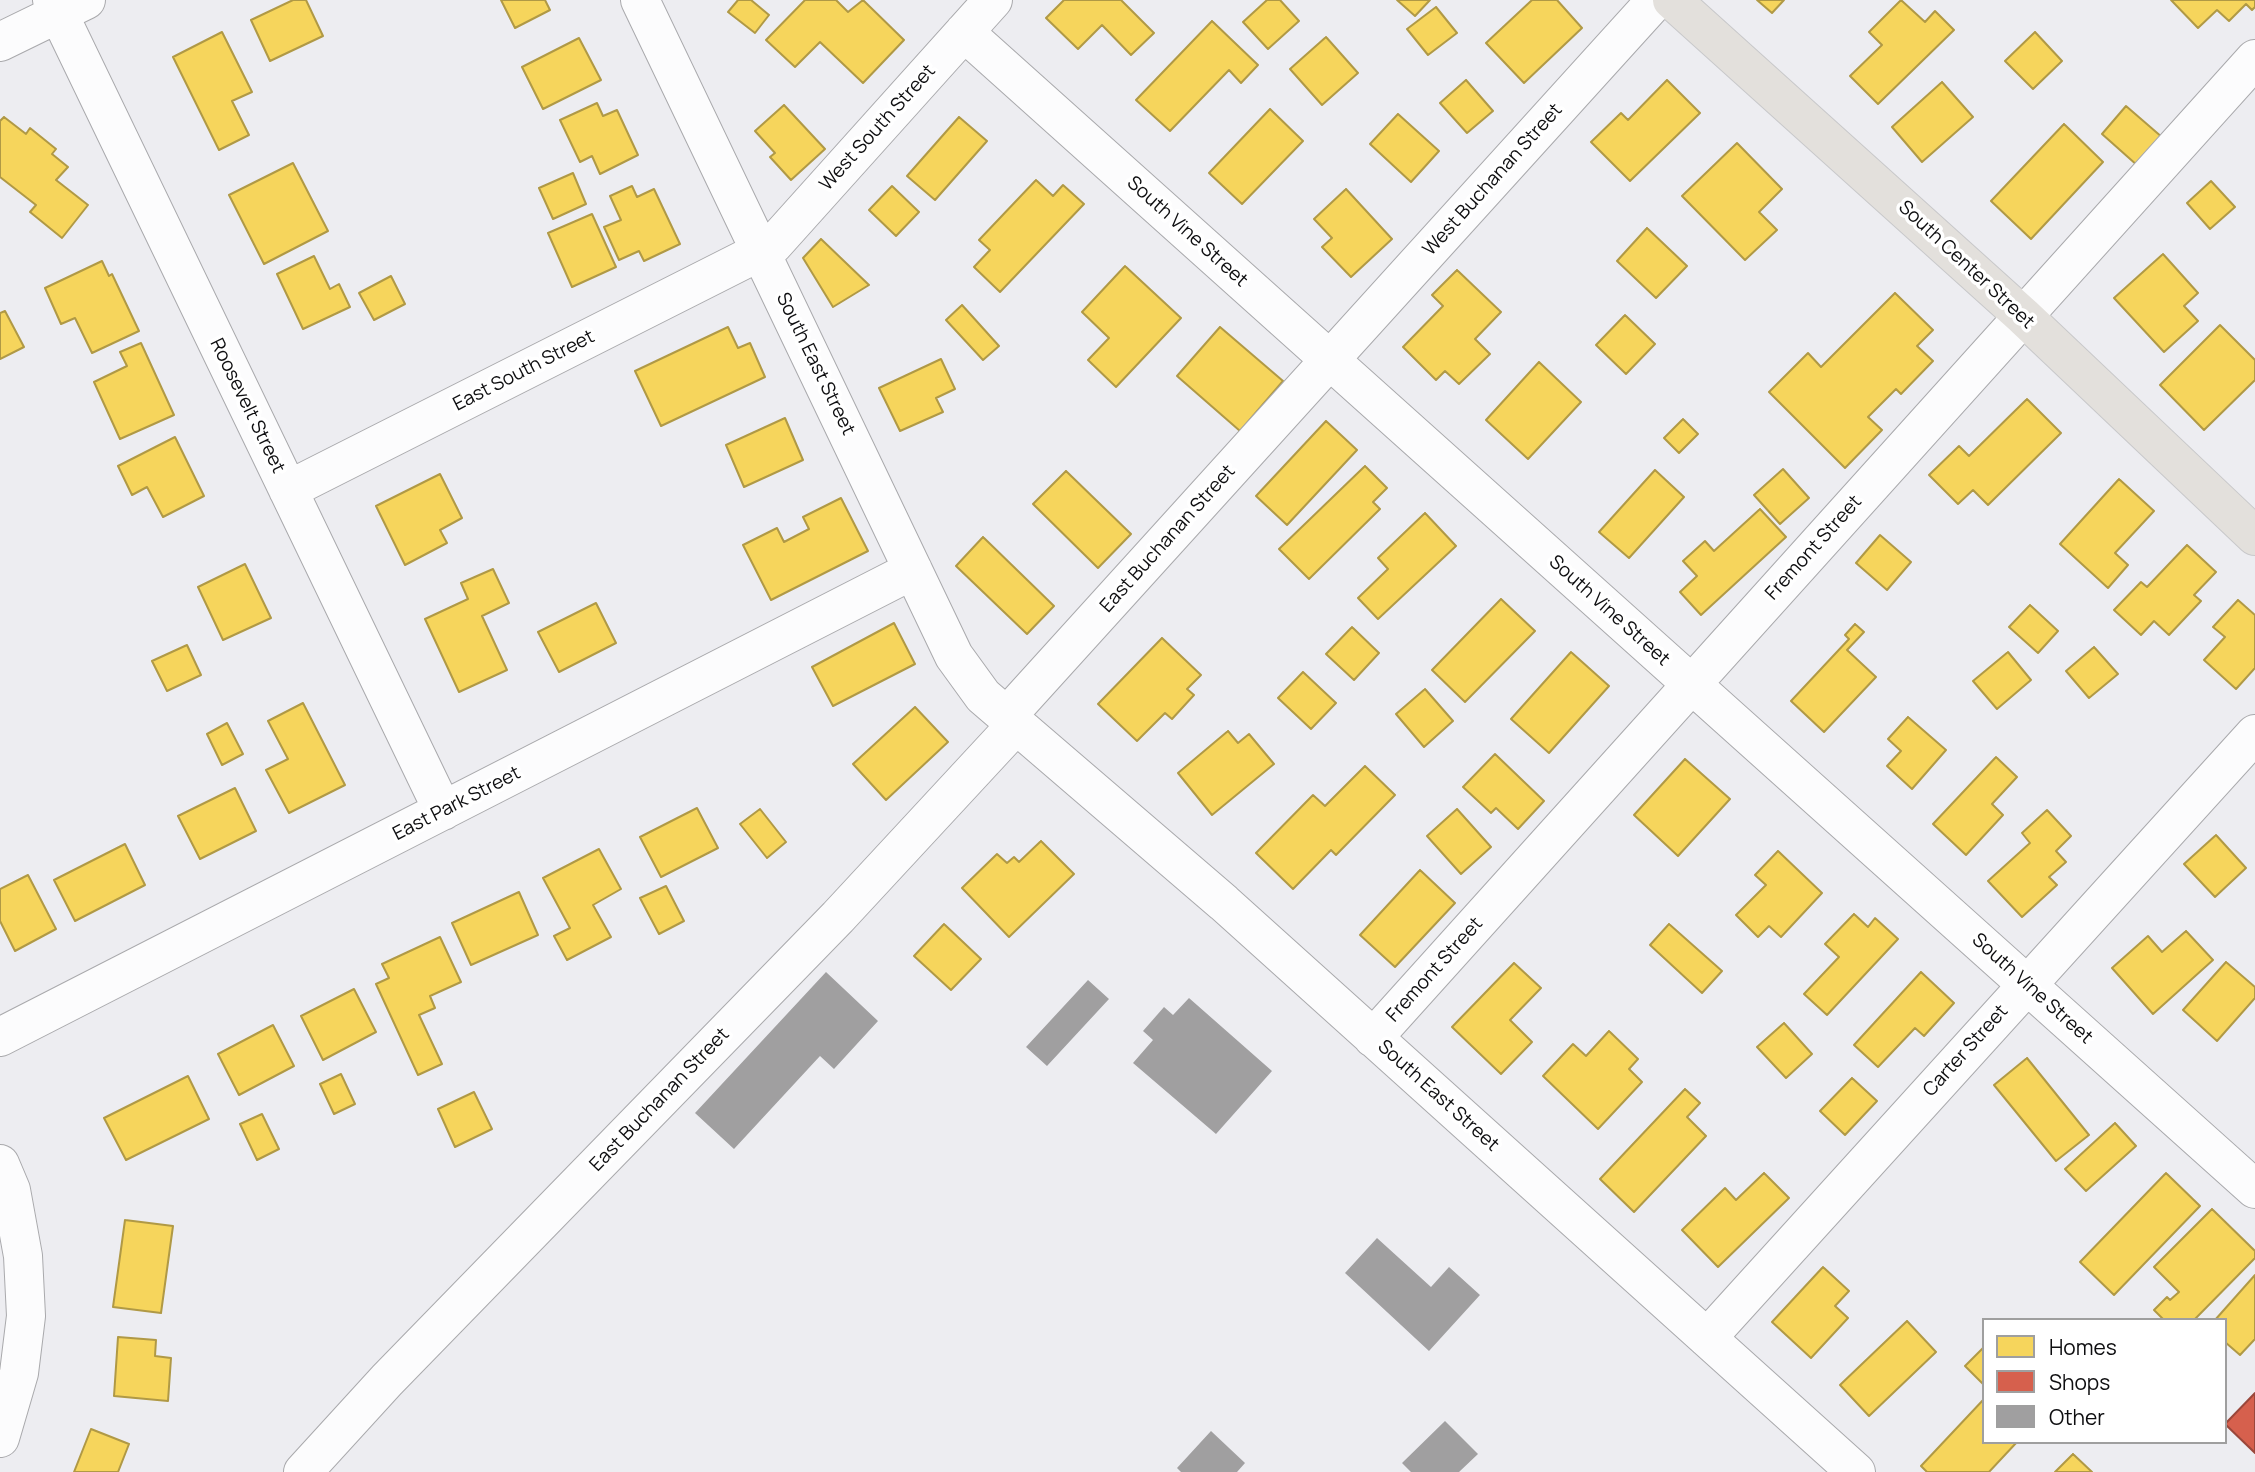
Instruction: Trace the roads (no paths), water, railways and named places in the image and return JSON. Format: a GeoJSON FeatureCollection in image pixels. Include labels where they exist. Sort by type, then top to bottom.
{"type":"FeatureCollection","features":[{"type":"Feature","properties":{"kind":"main road","name":"South Center Street"},"geometry":{"type":"LineString","coordinates":[[1672,0],[2023,316],[2255,536]]}},
{"type":"Feature","properties":{"kind":"street","name":"South East Street"},"geometry":{"type":"LineString","coordinates":[[640,0],[954,656],[984,696],[1010,722],[1212,893],[1856,1472]]}},
{"type":"Feature","properties":{"kind":"street","name":"West South Street"},"geometry":{"type":"LineString","coordinates":[[761,251],[773,245],[993,0]]}},
{"type":"Feature","properties":{"kind":"street","name":"West Buchanan Street"},"geometry":{"type":"LineString","coordinates":[[1331,361],[1656,0]]}},
{"type":"Feature","properties":{"kind":"street"},"geometry":{"type":"LineString","coordinates":[[0,42],[66,4]]}},
{"type":"Feature","properties":{"kind":"street","name":"Roosevelt Street"},"geometry":{"type":"LineString","coordinates":[[66,4],[288,490],[443,811]]}},
{"type":"Feature","properties":{"kind":"street","name":"South Vine Street"},"geometry":{"type":"LineString","coordinates":[[964,32],[2255,1189]]}},
{"type":"Feature","properties":{"kind":"street","name":"Fremont Street"},"geometry":{"type":"LineString","coordinates":[[1373,1038],[2255,59]]}},
{"type":"Feature","properties":{"kind":"street","name":"East South Street"},"geometry":{"type":"LineString","coordinates":[[288,490],[761,251]]}},
{"type":"Feature","properties":{"kind":"street","name":"East Buchanan Street"},"geometry":{"type":"LineString","coordinates":[[303,1472],[387,1380],[833,923],[1331,361]]}},
{"type":"Feature","properties":{"kind":"street","name":"East Park Street"},"geometry":{"type":"LineString","coordinates":[[0,1037],[913,570]]}},
{"type":"Feature","properties":{"kind":"street","name":"Carter Street"},"geometry":{"type":"LineString","coordinates":[[1707,1338],[2255,734]]}},
{"type":"Feature","properties":{"kind":"street"},"geometry":{"type":"LineString","coordinates":[[0,1164],[11,1190],[23,1256],[26,1316],[19,1373],[0,1438]]}}]}
